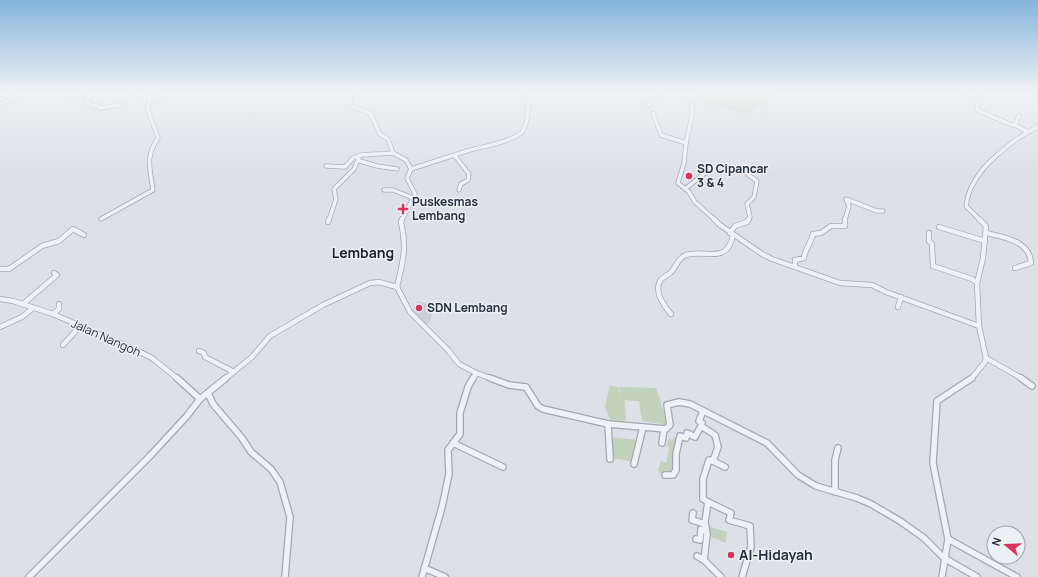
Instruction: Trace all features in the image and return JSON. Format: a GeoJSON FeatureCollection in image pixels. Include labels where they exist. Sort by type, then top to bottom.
{"type":"FeatureCollection","features":[{"type":"Feature","properties":{"kind":"street"},"geometry":{"type":"LineString","coordinates":[[100,219],[110,216],[125,205],[153,190],[149,157],[151,148],[158,138],[151,120]]}},
{"type":"Feature","properties":{"kind":"street"},"geometry":{"type":"LineString","coordinates":[[373,120],[380,134],[388,139],[393,153]]}},
{"type":"Feature","properties":{"kind":"street"},"geometry":{"type":"LineString","coordinates":[[526,120],[521,133],[494,145],[474,149],[411,169],[407,178],[414,193],[401,222],[405,240],[405,252],[397,287],[410,312],[417,321],[448,350],[459,364],[476,373],[509,385],[526,387],[538,406],[543,409],[608,424],[664,429],[668,428],[670,425],[667,407],[668,404],[686,403],[766,443],[798,475],[816,486],[857,498],[900,521],[924,538],[944,558],[977,577]]}},
{"type":"Feature","properties":{"kind":"street"},"geometry":{"type":"LineString","coordinates":[[655,120],[661,135],[686,143]]}},
{"type":"Feature","properties":{"kind":"street"},"geometry":{"type":"LineString","coordinates":[[691,120],[686,143],[684,163],[678,183],[685,189],[695,202],[731,234],[762,254],[795,267],[840,283],[876,286],[886,292],[979,326]]}},
{"type":"Feature","properties":{"kind":"street"},"geometry":{"type":"LineString","coordinates":[[1000,120],[1015,125],[1028,132]]}},
{"type":"Feature","properties":{"kind":"street"},"geometry":{"type":"LineString","coordinates":[[1015,125],[1017,120]]}},
{"type":"Feature","properties":{"kind":"street"},"geometry":{"type":"LineString","coordinates":[[942,577],[948,539],[933,465],[937,401],[970,380],[982,368],[986,358],[979,326],[977,283],[985,241],[986,224],[966,206],[974,180],[998,154],[1038,126]]}},
{"type":"Feature","properties":{"kind":"street"},"geometry":{"type":"LineString","coordinates":[[328,222],[334,209],[336,199],[334,189],[353,171],[361,155],[393,153],[406,160],[411,169]]}},
{"type":"Feature","properties":{"kind":"street"},"geometry":{"type":"LineString","coordinates":[[455,156],[469,174],[468,180],[461,184],[459,190]]}},
{"type":"Feature","properties":{"kind":"street"},"geometry":{"type":"LineString","coordinates":[[326,166],[345,167],[353,158],[377,166],[397,169]]}},
{"type":"Feature","properties":{"kind":"street"},"geometry":{"type":"LineString","coordinates":[[671,314],[660,297],[659,283],[661,279],[672,271],[681,257],[694,254],[717,254],[727,250],[730,247],[731,234],[735,226],[747,222],[750,217],[747,204],[755,197],[754,187],[757,181],[746,172]]}},
{"type":"Feature","properties":{"kind":"street"},"geometry":{"type":"LineString","coordinates":[[685,189],[696,182],[705,173]]}},
{"type":"Feature","properties":{"kind":"street"},"geometry":{"type":"LineString","coordinates":[[384,190],[393,190],[413,198]]}},
{"type":"Feature","properties":{"kind":"street"},"geometry":{"type":"LineString","coordinates":[[795,267],[796,260],[804,258],[805,249],[811,243],[813,234],[824,232],[831,226],[845,226],[845,216],[848,206],[846,199],[883,212]]}},
{"type":"Feature","properties":{"kind":"street"},"geometry":{"type":"LineString","coordinates":[[939,227],[985,241]]}},
{"type":"Feature","properties":{"kind":"street"},"geometry":{"type":"LineString","coordinates":[[0,270],[9,269],[42,246],[58,241],[73,229],[84,235]]}},
{"type":"Feature","properties":{"kind":"street"},"geometry":{"type":"LineString","coordinates":[[986,232],[1017,242],[1027,248],[1032,258],[1031,263],[1015,268]]}},
{"type":"Feature","properties":{"kind":"street"},"geometry":{"type":"LineString","coordinates":[[929,233],[929,241],[933,247],[933,266],[972,279],[977,283]]}},
{"type":"Feature","properties":{"kind":"street"},"geometry":{"type":"LineString","coordinates":[[23,304],[57,274],[54,272]]}},
{"type":"Feature","properties":{"kind":"street"},"geometry":{"type":"LineString","coordinates":[[29,577],[150,456],[186,417],[200,399],[252,357],[270,336],[323,305],[370,283],[379,282],[397,287]]}},
{"type":"Feature","properties":{"kind":"street"},"geometry":{"type":"LineString","coordinates":[[898,307],[901,297]]}},
{"type":"Feature","properties":{"kind":"street","name":"Jalan Nangoh"},"geometry":{"type":"LineString","coordinates":[[0,299],[23,304],[53,314],[152,358],[196,394],[200,399]]}},
{"type":"Feature","properties":{"kind":"street"},"geometry":{"type":"LineString","coordinates":[[53,314],[59,309],[59,304]]}},
{"type":"Feature","properties":{"kind":"street"},"geometry":{"type":"LineString","coordinates":[[0,327],[22,317],[33,308]]}},
{"type":"Feature","properties":{"kind":"street"},"geometry":{"type":"LineString","coordinates":[[63,346],[80,326]]}},
{"type":"Feature","properties":{"kind":"street"},"geometry":{"type":"LineString","coordinates":[[199,351],[204,353],[205,357],[234,372]]}},
{"type":"Feature","properties":{"kind":"street"},"geometry":{"type":"LineString","coordinates":[[986,358],[1032,386]]}},
{"type":"Feature","properties":{"kind":"street"},"geometry":{"type":"LineString","coordinates":[[422,577],[442,507],[450,469],[448,450],[460,434],[460,413],[468,388],[476,373]]}},
{"type":"Feature","properties":{"kind":"street"},"geometry":{"type":"LineString","coordinates":[[208,393],[213,404],[242,438],[251,452],[277,475],[280,482],[290,516],[285,577]]}},
{"type":"Feature","properties":{"kind":"street"},"geometry":{"type":"LineString","coordinates":[[703,411],[699,421],[702,423],[701,426],[715,435],[718,440],[718,446],[713,461]]}},
{"type":"Feature","properties":{"kind":"street"},"geometry":{"type":"LineString","coordinates":[[608,424],[610,459]]}},
{"type":"Feature","properties":{"kind":"street"},"geometry":{"type":"LineString","coordinates":[[665,475],[673,475],[676,470],[676,454],[680,436],[686,438],[687,433],[695,437],[701,426]]}},
{"type":"Feature","properties":{"kind":"street"},"geometry":{"type":"LineString","coordinates":[[634,464],[643,427]]}},
{"type":"Feature","properties":{"kind":"street"},"geometry":{"type":"LineString","coordinates":[[662,442],[664,429]]}},
{"type":"Feature","properties":{"kind":"street"},"geometry":{"type":"LineString","coordinates":[[453,443],[458,447],[482,456],[503,467]]}},
{"type":"Feature","properties":{"kind":"street"},"geometry":{"type":"LineString","coordinates":[[835,492],[835,460],[838,448]]}},
{"type":"Feature","properties":{"kind":"street"},"geometry":{"type":"LineString","coordinates":[[725,467],[709,460],[702,483],[703,499],[731,513],[729,520],[750,526],[752,538],[751,551],[742,577]]}},
{"type":"Feature","properties":{"kind":"street"},"geometry":{"type":"LineString","coordinates":[[704,560],[705,524],[708,502]]}},
{"type":"Feature","properties":{"kind":"street"},"geometry":{"type":"LineString","coordinates":[[693,513],[692,520],[705,524]]}},
{"type":"Feature","properties":{"kind":"street"},"geometry":{"type":"LineString","coordinates":[[696,539],[700,540],[701,529],[706,531]]}},
{"type":"Feature","properties":{"kind":"street"},"geometry":{"type":"LineString","coordinates":[[948,539],[1017,577]]}},
{"type":"Feature","properties":{"kind":"street"},"geometry":{"type":"LineString","coordinates":[[697,556],[704,560],[721,577]]}},
{"type":"Feature","properties":{"kind":"street"},"geometry":{"type":"LineString","coordinates":[[424,568],[445,577]]}},
{"type":"Feature","properties":{"kind":"shaded area"},"geometry":{"type":"Polygon","coordinates":[[[418,301],[433,306],[430,322],[424,326],[411,312],[418,301]]]}},
{"type":"Feature","properties":{"kind":"green space"},"geometry":{"type":"Polygon","coordinates":[[[610,386],[619,387],[620,398],[620,387],[656,388],[668,425],[642,421],[639,401],[620,400],[625,401],[626,421],[610,420],[605,406],[610,386]]]}},
{"type":"Feature","properties":{"kind":"green space"},"geometry":{"type":"Polygon","coordinates":[[[674,436],[678,438],[674,470],[671,474],[663,474],[658,471],[661,461],[666,463],[669,448],[667,445],[669,439],[673,440],[674,436]]]}},
{"type":"Feature","properties":{"kind":"green space"},"geometry":{"type":"Polygon","coordinates":[[[611,437],[638,440],[633,462],[612,458],[611,437]]]}},
{"type":"Feature","properties":{"kind":"green space"},"geometry":{"type":"Polygon","coordinates":[[[708,526],[727,532],[726,543],[709,536],[708,526]]]}},
{"type":"Feature","properties":{"kind":"place","name":"SD Cipancar 3 & 4"},"geometry":{"type":"Point","coordinates":[689,176]}},
{"type":"Feature","properties":{"kind":"place","name":"Puskesmas Lembang"},"geometry":{"type":"Point","coordinates":[403,209]}},
{"type":"Feature","properties":{"kind":"place","name":"SDN Lembang"},"geometry":{"type":"Point","coordinates":[419,308]}},
{"type":"Feature","properties":{"kind":"place","name":"Al-Hidayah"},"geometry":{"type":"Point","coordinates":[731,555]}},
{"type":"Feature","properties":{"kind":"district","name":"Lembang"},"geometry":{"type":"Point","coordinates":[363,253]}}]}
